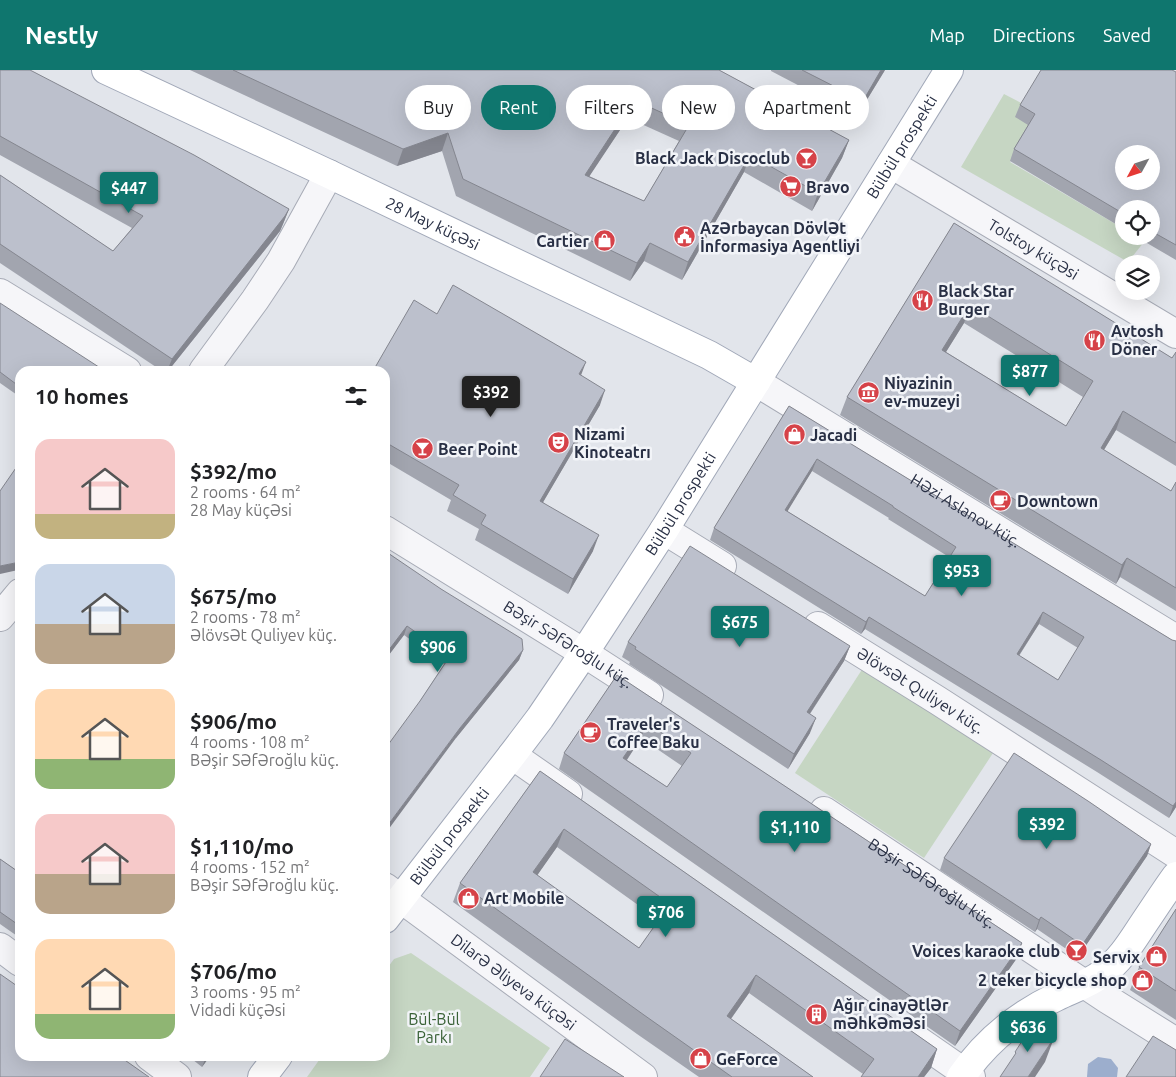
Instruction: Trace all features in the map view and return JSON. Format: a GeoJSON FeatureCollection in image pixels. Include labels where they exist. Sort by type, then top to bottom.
{"type":"FeatureCollection","features":[{"type":"Feature","properties":{"kind":"main road","name":"28 May küçəsi"},"geometry":{"type":"LineString","coordinates":[[106,70],[709,355],[756,382]]}},
{"type":"Feature","properties":{"kind":"main road","name":"Bülbül prospekti"},"geometry":{"type":"LineString","coordinates":[[390,902],[512,755],[540,718],[584,653],[664,530],[949,70]]}},
{"type":"Feature","properties":{"kind":"main road"},"geometry":{"type":"LineString","coordinates":[[965,1075],[978,1055],[1009,1026],[1035,1008],[1086,984],[1102,974],[1120,958],[1176,876]]}},
{"type":"Feature","properties":{"kind":"main road"},"geometry":{"type":"LineString","coordinates":[[262,1077],[274,1061]]}},
{"type":"Feature","properties":{"kind":"street","name":"Tolstoy küçəsi"},"geometry":{"type":"LineString","coordinates":[[892,164],[1176,334]]}},
{"type":"Feature","properties":{"kind":"street"},"geometry":{"type":"LineString","coordinates":[[206,366],[255,300],[281,260],[329,174]]}},
{"type":"Feature","properties":{"kind":"street"},"geometry":{"type":"LineString","coordinates":[[0,293],[119,366]]}},
{"type":"Feature","properties":{"kind":"street","name":"Həzi Aslanov küç."},"geometry":{"type":"LineString","coordinates":[[756,382],[1176,639]]}},
{"type":"Feature","properties":{"kind":"street"},"geometry":{"type":"LineString","coordinates":[[664,530],[746,581]]}},
{"type":"Feature","properties":{"kind":"street","name":"Bəşir Səfəroğlu küç."},"geometry":{"type":"LineString","coordinates":[[390,533],[584,653],[666,707]]}},
{"type":"Feature","properties":{"kind":"street","name":"Əlövsət Quliyev küç."},"geometry":{"type":"LineString","coordinates":[[795,612],[937,700],[1176,854]]}},
{"type":"Feature","properties":{"kind":"street"},"geometry":{"type":"LineString","coordinates":[[512,755],[585,806]]}},
{"type":"Feature","properties":{"kind":"street","name":"Bəşir Səfəroğlu küç."},"geometry":{"type":"LineString","coordinates":[[806,800],[1176,1042]]}},
{"type":"Feature","properties":{"kind":"street","name":"Dilarə Əliyeva küçəsi"},"geometry":{"type":"LineString","coordinates":[[390,902],[643,1077]]}},
{"type":"Feature","properties":{"kind":"street"},"geometry":{"type":"LineString","coordinates":[[0,947],[15,958]]}},
{"type":"Feature","properties":{"kind":"street"},"geometry":{"type":"LineString","coordinates":[[883,1016],[965,1075]]}},
{"type":"Feature","properties":{"kind":"street"},"geometry":{"type":"LineString","coordinates":[[156,1061],[177,1077]]}},
{"type":"Feature","properties":{"kind":"green space"},"geometry":{"type":"Polygon","coordinates":[[[1004,94],[1023,104],[1030,127],[1010,162],[1115,224],[1115,245],[1142,245],[1134,255],[1116,255],[961,167],[1004,94]]]}},
{"type":"Feature","properties":{"kind":"green space"},"geometry":{"type":"Polygon","coordinates":[[[863,668],[993,753],[924,858],[795,773],[863,668]]]}},
{"type":"Feature","properties":{"kind":"green space","name":"Bül-Bül Parkı"},"geometry":{"type":"Polygon","coordinates":[[[411,953],[550,1048],[530,1077],[307,1077],[318,1061],[390,1061],[390,964],[394,959],[411,953]]]}},
{"type":"Feature","properties":{"kind":"water"},"geometry":{"type":"Polygon","coordinates":[[[1098,1057],[1111,1059],[1118,1068],[1117,1077],[1087,1077],[1088,1064],[1098,1057]]]}},
{"type":"Feature","properties":{"kind":"building"},"geometry":{"type":"Polygon","coordinates":[[[0,70],[30,70],[194,155],[289,209],[172,359],[0,244],[0,175],[113,251],[143,216],[0,136],[0,70]]]}},
{"type":"Feature","properties":{"kind":"building"},"geometry":{"type":"Polygon","coordinates":[[[233,70],[719,70],[747,85],[745,85],[745,130],[830,130],[849,140],[818,193],[750,155],[688,262],[650,243],[637,263],[463,179],[448,133],[403,149],[233,70]],[[566,85],[566,130],[614,130],[585,175],[644,201],[686,130],[735,130],[735,85],[662,85],[662,113],[652,108],[652,85],[566,85]]]}},
{"type":"Feature","properties":{"kind":"building"},"geometry":{"type":"Polygon","coordinates":[[[802,70],[881,70],[869,91],[869,85],[832,85],[802,70]]]}},
{"type":"Feature","properties":{"kind":"building"},"geometry":{"type":"Polygon","coordinates":[[[1041,70],[1172,70],[1176,72],[1176,245],[1160,236],[1160,200],[1115,200],[1115,209],[1014,149],[1035,114],[1020,105],[1041,70]]]}},
{"type":"Feature","properties":{"kind":"building"},"geometry":{"type":"Polygon","coordinates":[[[954,223],[1172,358],[1176,352],[1176,443],[1123,411],[1101,448],[1171,491],[1176,482],[1176,588],[1127,558],[1122,565],[847,397],[954,223]],[[970,305],[942,350],[1066,426],[1093,381],[970,305]]]}},
{"type":"Feature","properties":{"kind":"building"},"geometry":{"type":"Polygon","coordinates":[[[453,285],[586,362],[579,374],[605,390],[540,501],[599,535],[573,579],[481,524],[486,515],[453,495],[459,485],[390,445],[390,366],[376,366],[414,300],[437,314],[453,285]]]}},
{"type":"Feature","properties":{"kind":"building"},"geometry":{"type":"Polygon","coordinates":[[[0,303],[97,366],[15,366],[15,383],[0,372],[0,303]]]}},
{"type":"Feature","properties":{"kind":"building"},"geometry":{"type":"Polygon","coordinates":[[[789,406],[1176,641],[1176,802],[1173,806],[869,617],[866,622],[714,528],[789,406]],[[817,459],[785,510],[925,596],[956,547],[817,459]],[[1043,612],[1017,654],[1058,680],[1084,637],[1043,612]]]}},
{"type":"Feature","properties":{"kind":"building"},"geometry":{"type":"Polygon","coordinates":[[[15,469],[15,563],[0,566],[0,491],[15,469]]]}},
{"type":"Feature","properties":{"kind":"building"},"geometry":{"type":"Polygon","coordinates":[[[690,546],[850,646],[807,712],[816,718],[794,754],[635,649],[636,647],[628,642],[690,546]]]}},
{"type":"Feature","properties":{"kind":"building"},"geometry":{"type":"Polygon","coordinates":[[[390,554],[441,589],[522,639],[523,650],[460,728],[390,822],[390,742],[450,656],[407,626],[390,648],[390,554]]]}},
{"type":"Feature","properties":{"kind":"building"},"geometry":{"type":"Polygon","coordinates":[[[617,675],[1022,943],[960,1031],[564,753],[617,675]],[[647,723],[623,758],[667,787],[691,753],[647,723]]]}},
{"type":"Feature","properties":{"kind":"building"},"geometry":{"type":"Polygon","coordinates":[[[1014,753],[1151,844],[1082,945],[1041,917],[1039,920],[944,858],[1014,753]]]}},
{"type":"Feature","properties":{"kind":"building"},"geometry":{"type":"Polygon","coordinates":[[[540,771],[937,1049],[918,1077],[861,1077],[874,1059],[756,975],[727,1016],[813,1077],[732,1077],[460,883],[540,771]],[[564,829],[533,872],[639,948],[670,904],[564,829]]]}},
{"type":"Feature","properties":{"kind":"building"},"geometry":{"type":"Polygon","coordinates":[[[0,859],[15,870],[15,922],[0,912],[0,859]]]}},
{"type":"Feature","properties":{"kind":"building"},"geometry":{"type":"Polygon","coordinates":[[[1176,909],[1176,991],[1139,967],[1176,909]]]}},
{"type":"Feature","properties":{"kind":"building"},"geometry":{"type":"Polygon","coordinates":[[[0,974],[15,984],[15,1061],[126,1061],[149,1077],[0,1077],[0,974]]]}},
{"type":"Feature","properties":{"kind":"building"},"geometry":{"type":"Polygon","coordinates":[[[1033,1024],[1054,1038],[1028,1077],[1000,1077],[1016,1053],[1033,1024]]]}},
{"type":"Feature","properties":{"kind":"building"},"geometry":{"type":"Polygon","coordinates":[[[1153,1036],[1176,1050],[1176,1077],[1126,1077],[1153,1036]]]}},
{"type":"Feature","properties":{"kind":"building"},"geometry":{"type":"Polygon","coordinates":[[[565,1039],[624,1077],[540,1077],[565,1039]]]}},
{"type":"Feature","properties":{"kind":"place","name":"Black Jack Discoclub"},"geometry":{"type":"Point","coordinates":[806,158]}},
{"type":"Feature","properties":{"kind":"place","name":"Bravo"},"geometry":{"type":"Point","coordinates":[790,187]}},
{"type":"Feature","properties":{"kind":"place","name":"Azərbaycan Dövlət İnformasiya Agentliyi"},"geometry":{"type":"Point","coordinates":[684,237]}},
{"type":"Feature","properties":{"kind":"place","name":"Cartier"},"geometry":{"type":"Point","coordinates":[605,241]}},
{"type":"Feature","properties":{"kind":"place","name":"Black Star Burger"},"geometry":{"type":"Point","coordinates":[922,300]}},
{"type":"Feature","properties":{"kind":"place","name":"Avtosh Döner"},"geometry":{"type":"Point","coordinates":[1095,340]}},
{"type":"Feature","properties":{"kind":"place","name":"Niyazinin ev-muzeyi"},"geometry":{"type":"Point","coordinates":[868,392]}},
{"type":"Feature","properties":{"kind":"place","name":"Jacadi"},"geometry":{"type":"Point","coordinates":[794,435]}},
{"type":"Feature","properties":{"kind":"place","name":"Nizami Kinoteatrı"},"geometry":{"type":"Point","coordinates":[558,443]}},
{"type":"Feature","properties":{"kind":"place","name":"Beer Point"},"geometry":{"type":"Point","coordinates":[422,449]}},
{"type":"Feature","properties":{"kind":"place","name":"Downtown"},"geometry":{"type":"Point","coordinates":[1001,501]}},
{"type":"Feature","properties":{"kind":"place","name":"Traveler's Coffee Baku"},"geometry":{"type":"Point","coordinates":[591,733]}},
{"type":"Feature","properties":{"kind":"place","name":"Art Mobile"},"geometry":{"type":"Point","coordinates":[468,898]}},
{"type":"Feature","properties":{"kind":"place","name":"Voices karaoke club"},"geometry":{"type":"Point","coordinates":[1076,951]}},
{"type":"Feature","properties":{"kind":"place","name":"Servix"},"geometry":{"type":"Point","coordinates":[1156,957]}},
{"type":"Feature","properties":{"kind":"place","name":"2 teker bicycle shop"},"geometry":{"type":"Point","coordinates":[1143,980]}},
{"type":"Feature","properties":{"kind":"place","name":"Ağır cinayətlər məhkəməsi"},"geometry":{"type":"Point","coordinates":[817,1014]}},
{"type":"Feature","properties":{"kind":"place","name":"GeForce"},"geometry":{"type":"Point","coordinates":[700,1059]}}]}
